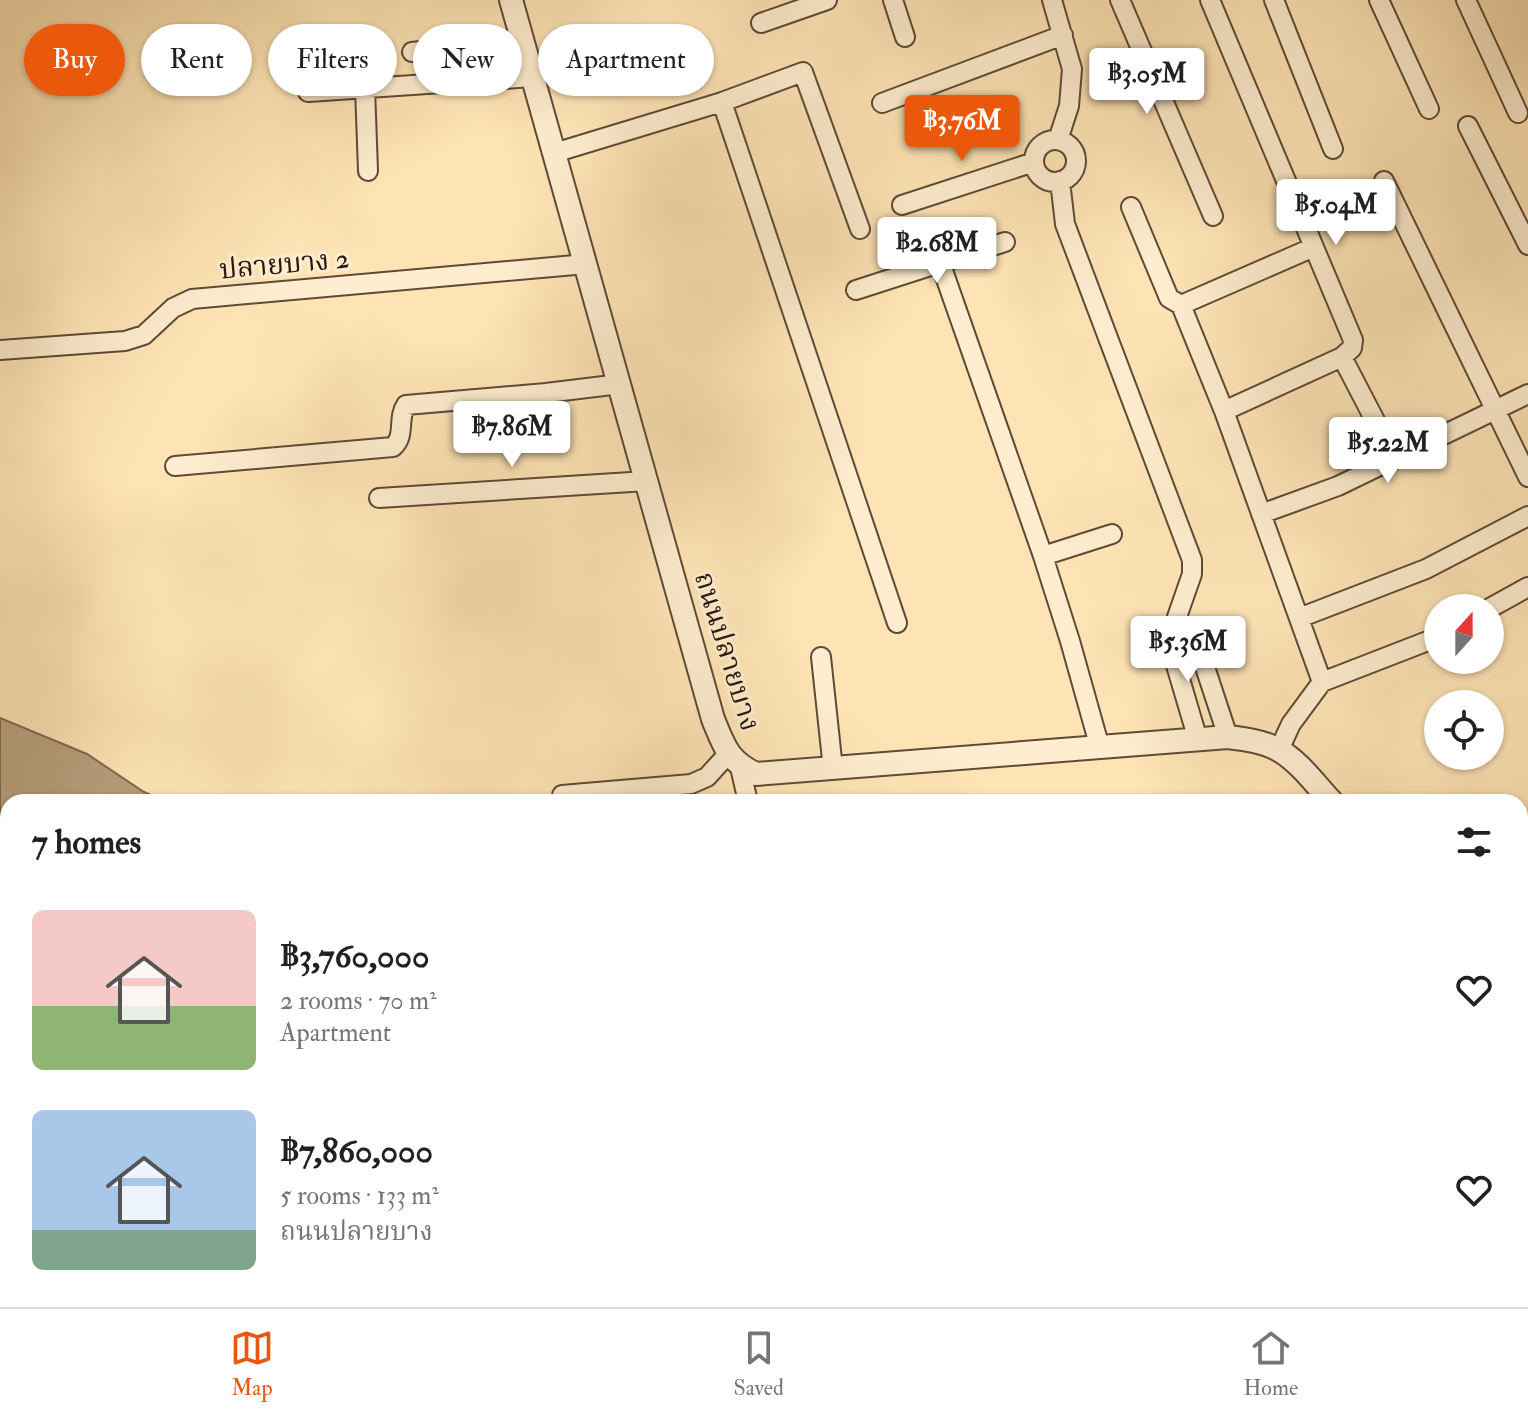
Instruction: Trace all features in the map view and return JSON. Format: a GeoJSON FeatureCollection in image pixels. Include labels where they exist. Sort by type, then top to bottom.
{"type":"FeatureCollection","features":[{"type":"Feature","properties":{"kind":"street","name":"ถนนปลายบาง"},"geometry":{"type":"LineString","coordinates":[[511,0],[518,24]]}},
{"type":"Feature","properties":{"kind":"street"},"geometry":{"type":"LineString","coordinates":[[761,23],[827,0]]}},
{"type":"Feature","properties":{"kind":"street"},"geometry":{"type":"LineString","coordinates":[[893,0],[905,37]]}},
{"type":"Feature","properties":{"kind":"street"},"geometry":{"type":"LineString","coordinates":[[1052,0],[1072,69],[1069,106],[1058,140]]}},
{"type":"Feature","properties":{"kind":"street"},"geometry":{"type":"LineString","coordinates":[[1120,0],[1213,216]]}},
{"type":"Feature","properties":{"kind":"street"},"geometry":{"type":"LineString","coordinates":[[1210,0],[1353,340],[1352,348],[1342,357],[1224,411]]}},
{"type":"Feature","properties":{"kind":"street"},"geometry":{"type":"LineString","coordinates":[[1274,0],[1333,149]]}},
{"type":"Feature","properties":{"kind":"street"},"geometry":{"type":"LineString","coordinates":[[1379,0],[1429,109]]}},
{"type":"Feature","properties":{"kind":"street"},"geometry":{"type":"LineString","coordinates":[[1466,0],[1518,113]]}},
{"type":"Feature","properties":{"kind":"street"},"geometry":{"type":"LineString","coordinates":[[882,103],[1063,35]]}},
{"type":"Feature","properties":{"kind":"street","name":"ถนนปลายบาง"},"geometry":{"type":"LineString","coordinates":[[522,39],[713,719],[734,760],[756,774],[1228,737],[1263,743],[1279,750],[1325,794]]}},
{"type":"Feature","properties":{"kind":"street"},"geometry":{"type":"LineString","coordinates":[[554,153],[722,102],[803,72],[860,229]]}},
{"type":"Feature","properties":{"kind":"street"},"geometry":{"type":"LineString","coordinates":[[397,86],[532,77]]}},
{"type":"Feature","properties":{"kind":"street"},"geometry":{"type":"LineString","coordinates":[[365,96],[368,171]]}},
{"type":"Feature","properties":{"kind":"street"},"geometry":{"type":"LineString","coordinates":[[722,102],[897,623]]}},
{"type":"Feature","properties":{"kind":"street"},"geometry":{"type":"LineString","coordinates":[[1468,126],[1527,239]]}},
{"type":"Feature","properties":{"kind":"street"},"geometry":{"type":"LineString","coordinates":[[1058,140],[1071,147],[1076,160],[1072,174],[1060,181],[1045,179],[1034,162],[1044,143],[1058,140]]}},
{"type":"Feature","properties":{"kind":"street"},"geometry":{"type":"LineString","coordinates":[[902,205],[1034,162]]}},
{"type":"Feature","properties":{"kind":"street"},"geometry":{"type":"LineString","coordinates":[[1060,181],[1065,224],[1192,560],[1192,574],[1177,617],[1175,662],[1198,740]]}},
{"type":"Feature","properties":{"kind":"street"},"geometry":{"type":"LineString","coordinates":[[1384,181],[1528,477]]}},
{"type":"Feature","properties":{"kind":"street"},"geometry":{"type":"LineString","coordinates":[[1131,207],[1169,298],[1181,305],[1224,411],[1322,682]]}},
{"type":"Feature","properties":{"kind":"street"},"geometry":{"type":"LineString","coordinates":[[856,290],[1005,242]]}},
{"type":"Feature","properties":{"kind":"street"},"geometry":{"type":"LineString","coordinates":[[1181,305],[1314,247]]}},
{"type":"Feature","properties":{"kind":"street"},"geometry":{"type":"LineString","coordinates":[[940,262],[1043,556],[1100,748]]}},
{"type":"Feature","properties":{"kind":"street","name":"ปลายบาง 2"},"geometry":{"type":"LineString","coordinates":[[0,350],[125,341],[144,335],[173,308],[192,299],[586,264]]}},
{"type":"Feature","properties":{"kind":"street"},"geometry":{"type":"LineString","coordinates":[[1342,357],[1395,459]]}},
{"type":"Feature","properties":{"kind":"street"},"geometry":{"type":"LineString","coordinates":[[175,466],[393,447],[400,439],[400,417],[406,405],[620,384]]}},
{"type":"Feature","properties":{"kind":"street"},"geometry":{"type":"LineString","coordinates":[[1261,514],[1338,486],[1528,394]]}},
{"type":"Feature","properties":{"kind":"street"},"geometry":{"type":"LineString","coordinates":[[379,498],[647,481]]}},
{"type":"Feature","properties":{"kind":"street"},"geometry":{"type":"LineString","coordinates":[[1299,618],[1426,569],[1528,516]]}},
{"type":"Feature","properties":{"kind":"street"},"geometry":{"type":"LineString","coordinates":[[1043,556],[1112,534]]}},
{"type":"Feature","properties":{"kind":"street"},"geometry":{"type":"LineString","coordinates":[[1504,600],[1528,587]]}},
{"type":"Feature","properties":{"kind":"street"},"geometry":{"type":"LineString","coordinates":[[1177,617],[1200,652],[1228,737]]}},
{"type":"Feature","properties":{"kind":"street"},"geometry":{"type":"LineString","coordinates":[[1279,750],[1291,724],[1322,682],[1424,642]]}},
{"type":"Feature","properties":{"kind":"street"},"geometry":{"type":"LineString","coordinates":[[821,657],[833,769]]}},
{"type":"Feature","properties":{"kind":"street"},"geometry":{"type":"LineString","coordinates":[[574,794],[691,784],[734,760],[745,794]]}},
{"type":"Feature","properties":{"kind":"shaded area"},"geometry":{"type":"Polygon","coordinates":[[[0,718],[87,754],[149,794],[0,794],[0,718]]]}}]}
